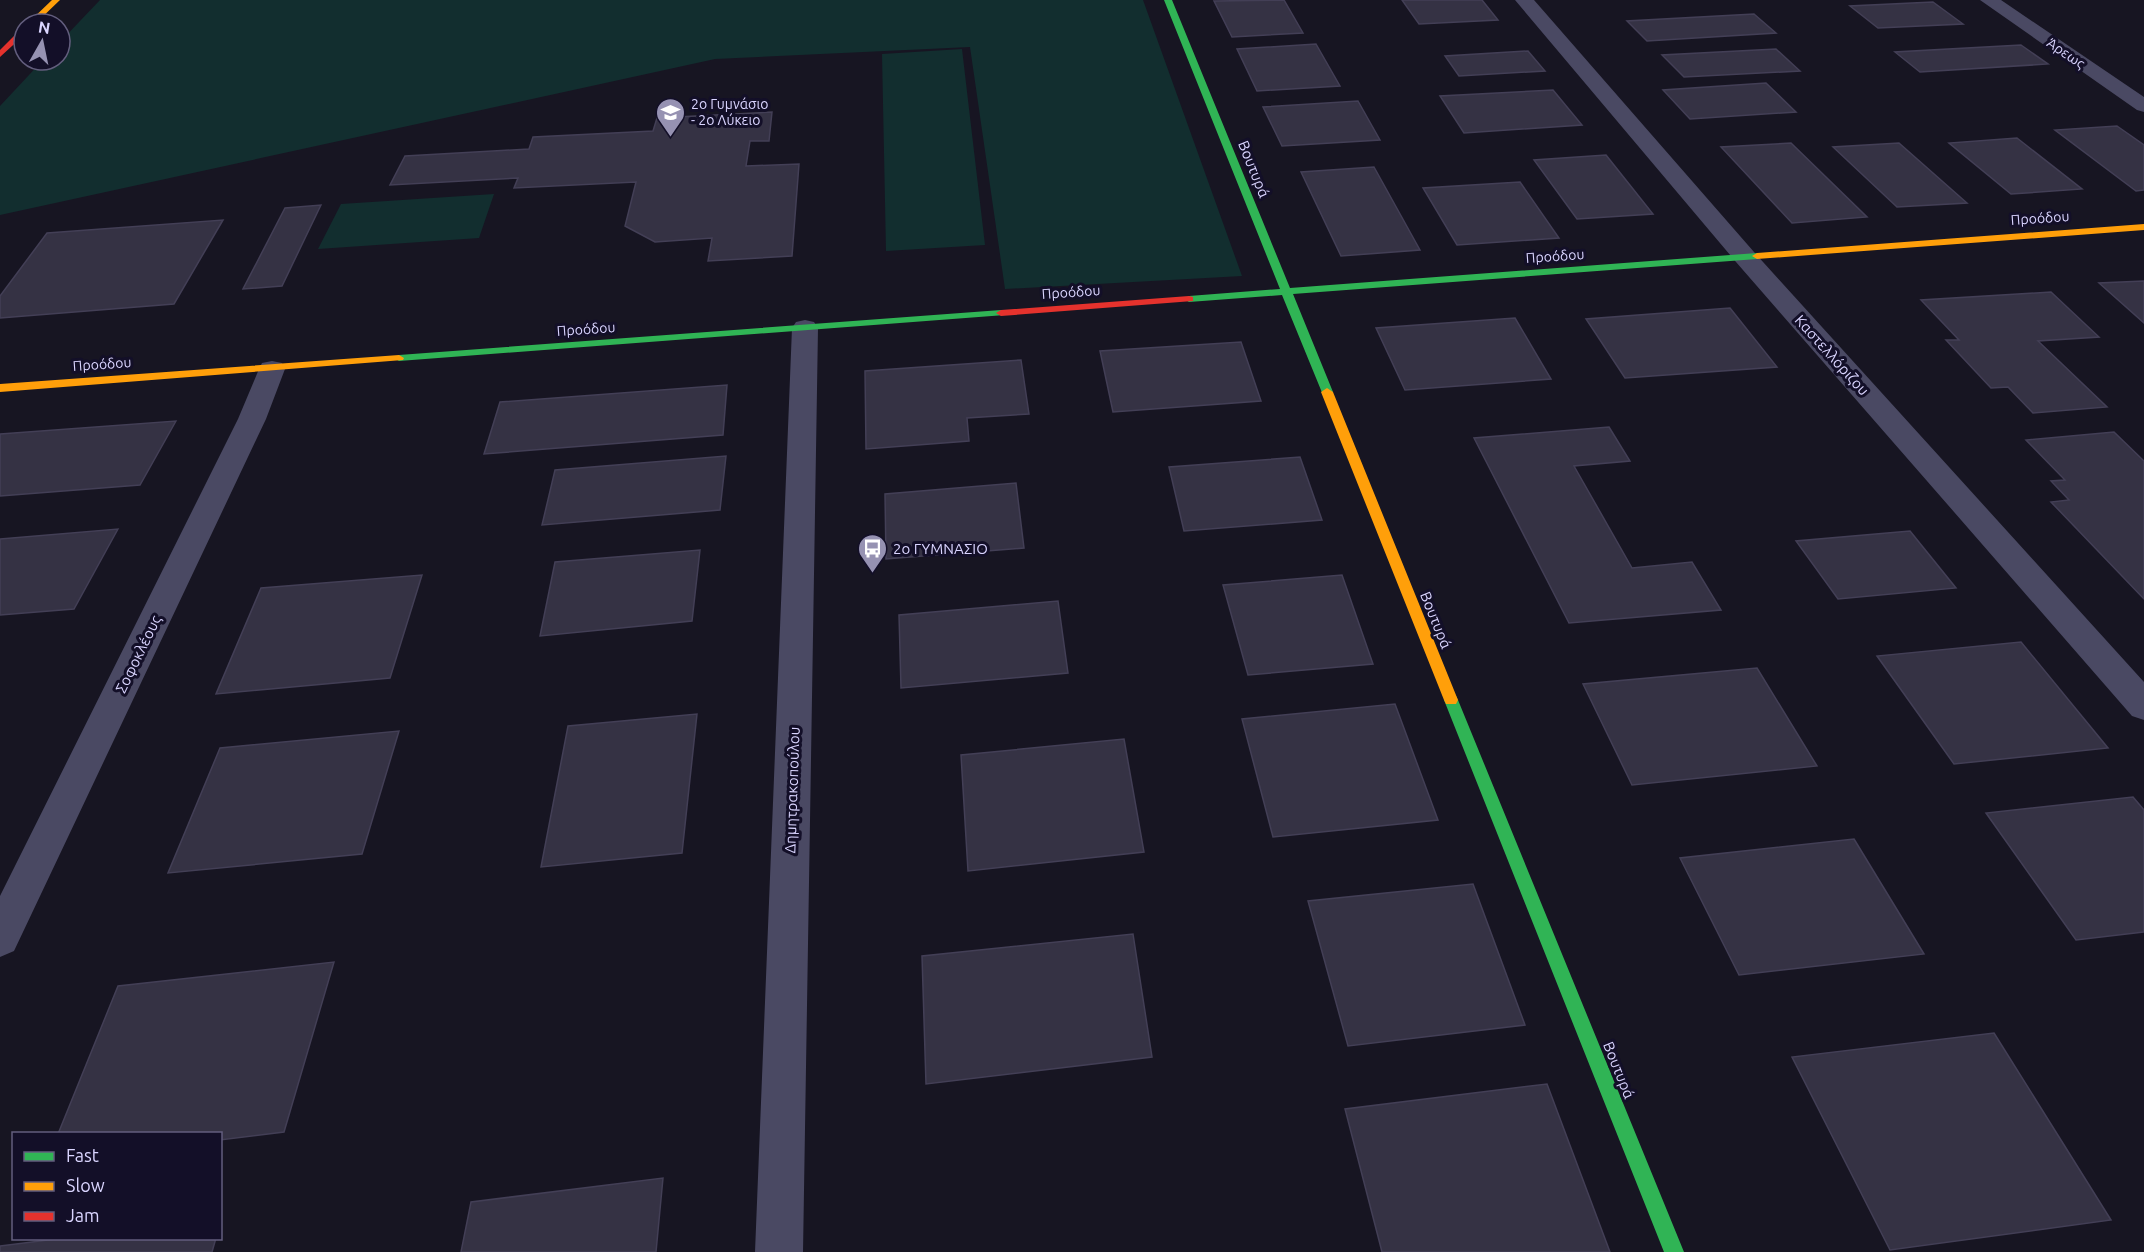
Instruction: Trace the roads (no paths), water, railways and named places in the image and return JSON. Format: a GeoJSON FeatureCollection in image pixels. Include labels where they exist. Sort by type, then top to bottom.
{"type":"FeatureCollection","features":[{"type":"Feature","properties":{"kind":"street"},"geometry":{"type":"LineString","coordinates":[[44,12],[56,0]]}},
{"type":"Feature","properties":{"kind":"street","name":"Βουτυρά"},"geometry":{"type":"LineString","coordinates":[[1168,0],[1674,1252]]}},
{"type":"Feature","properties":{"kind":"street","name":"Καστελλόριζου"},"geometry":{"type":"LineString","coordinates":[[1524,0],[1745,257],[2143,705]]}},
{"type":"Feature","properties":{"kind":"street","name":"Άρεως"},"geometry":{"type":"LineString","coordinates":[[1989,0],[2144,106]]}},
{"type":"Feature","properties":{"kind":"street"},"geometry":{"type":"LineString","coordinates":[[0,55],[12,43]]}},
{"type":"Feature","properties":{"kind":"street","name":"Προόδου"},"geometry":{"type":"LineString","coordinates":[[0,388],[2144,227]]}},
{"type":"Feature","properties":{"kind":"street","name":"Δημητρακοπούλου"},"geometry":{"type":"LineString","coordinates":[[779,1252],[804,328]]}},
{"type":"Feature","properties":{"kind":"street","name":"Σοφοκλέους"},"geometry":{"type":"LineString","coordinates":[[0,938],[252,419],[272,369]]}},
{"type":"Feature","properties":{"kind":"place","name":"2ο Γυμνάσιο - 2ο Λύκειο"},"geometry":{"type":"Point","coordinates":[670,138]}},
{"type":"Feature","properties":{"kind":"place","name":"2ο ΓΥΜΝΑΣΙΟ"},"geometry":{"type":"Point","coordinates":[872,574]}}]}
